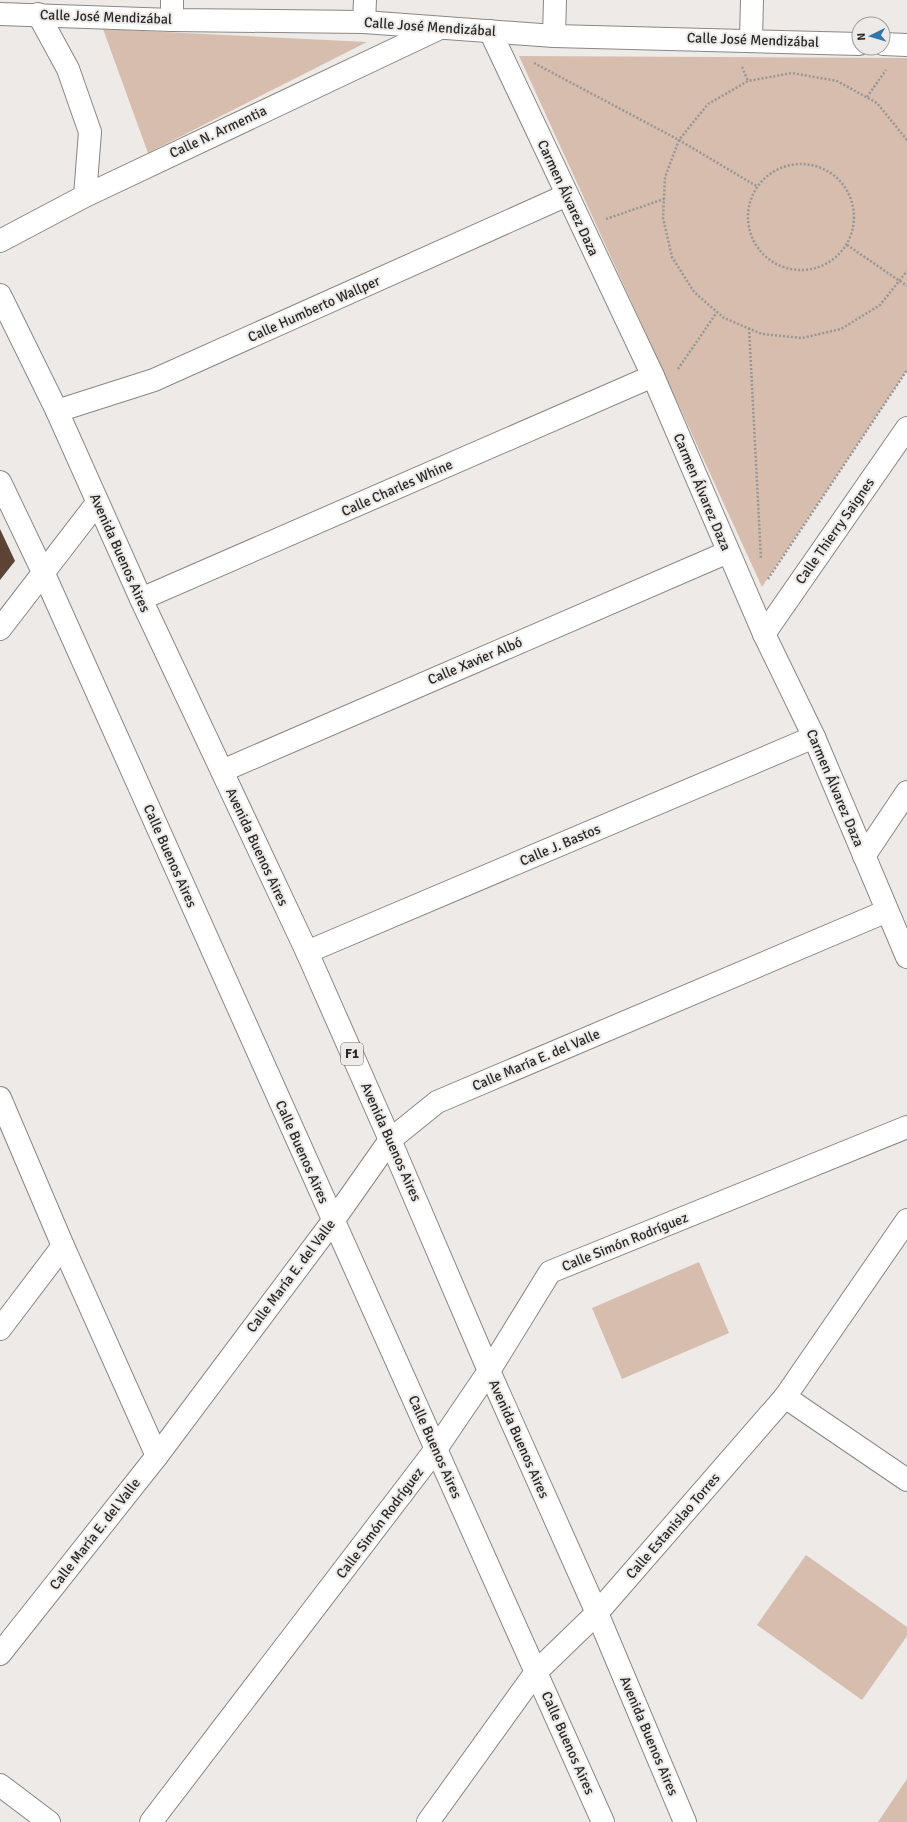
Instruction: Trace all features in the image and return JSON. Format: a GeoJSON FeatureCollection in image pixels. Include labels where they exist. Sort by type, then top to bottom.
{"type":"FeatureCollection","features":[{"type":"Feature","properties":{"kind":"main road"},"geometry":{"type":"LineString","coordinates":[[364,22],[365,0]]}},
{"type":"Feature","properties":{"kind":"main road"},"geometry":{"type":"LineString","coordinates":[[554,36],[555,0]]}},
{"type":"Feature","properties":{"kind":"main road"},"geometry":{"type":"LineString","coordinates":[[751,40],[752,0]]}},
{"type":"Feature","properties":{"kind":"main road","name":"Calle José Mendizábal"},"geometry":{"type":"LineString","coordinates":[[0,14],[172,10],[554,36],[851,44]]}},
{"type":"Feature","properties":{"kind":"main road"},"geometry":{"type":"LineString","coordinates":[[38,14],[68,69],[90,132],[85,196]]}},
{"type":"Feature","properties":{"kind":"main road","name":"Calle N. Armentia"},"geometry":{"type":"LineString","coordinates":[[0,241],[85,196],[439,28]]}},
{"type":"Feature","properties":{"kind":"main road","name":"Carmen Álvarez Daza"},"geometry":{"type":"LineString","coordinates":[[490,32],[653,376],[764,634],[814,737],[907,957]]}},
{"type":"Feature","properties":{"kind":"main road"},"geometry":{"type":"LineString","coordinates":[[891,44],[907,45]]}},
{"type":"Feature","properties":{"kind":"main road","name":"Calle Humberto Wallper"},"geometry":{"type":"LineString","coordinates":[[57,411],[154,380],[567,195]]}},
{"type":"Feature","properties":{"kind":"main road","name":"Avenida Buenos Aires"},"geometry":{"type":"LineString","coordinates":[[0,295],[57,411],[141,599],[307,952],[390,1140],[489,1372],[597,1613],[685,1822]]}},
{"type":"Feature","properties":{"kind":"main road","name":"Calle Charles Whine"},"geometry":{"type":"LineString","coordinates":[[141,599],[653,376]]}},
{"type":"Feature","properties":{"kind":"main road","name":"Calle Thierry Saignes"},"geometry":{"type":"LineString","coordinates":[[764,634],[907,428]]}},
{"type":"Feature","properties":{"kind":"main road","name":"Calle Buenos Aires"},"geometry":{"type":"LineString","coordinates":[[0,482],[44,574],[603,1822]]}},
{"type":"Feature","properties":{"kind":"main road"},"geometry":{"type":"LineString","coordinates":[[0,629],[44,574],[97,503]]}},
{"type":"Feature","properties":{"kind":"main road","name":"Calle Xavier Albó"},"geometry":{"type":"LineString","coordinates":[[222,771],[728,552]]}},
{"type":"Feature","properties":{"kind":"main road","name":"Calle J. Bastos"},"geometry":{"type":"LineString","coordinates":[[307,952],[814,737]]}},
{"type":"Feature","properties":{"kind":"main road"},"geometry":{"type":"LineString","coordinates":[[864,856],[907,792]]}},
{"type":"Feature","properties":{"kind":"main road","name":"Calle María E. del Valle"},"geometry":{"type":"LineString","coordinates":[[0,1654],[157,1456],[333,1221],[390,1140],[437,1102],[887,911]]}},
{"type":"Feature","properties":{"kind":"main road"},"geometry":{"type":"LineString","coordinates":[[0,1098],[63,1246],[157,1456]]}},
{"type":"Feature","properties":{"kind":"main road","name":"Calle Simón Rodríguez"},"geometry":{"type":"LineString","coordinates":[[151,1822],[436,1449],[489,1372],[550,1272],[907,1127]]}},
{"type":"Feature","properties":{"kind":"main road","name":"Calle Estanislao Torres"},"geometry":{"type":"LineString","coordinates":[[428,1822],[536,1672],[597,1613],[785,1397],[907,1220]]}},
{"type":"Feature","properties":{"kind":"main road"},"geometry":{"type":"LineString","coordinates":[[0,1329],[63,1246]]}},
{"type":"Feature","properties":{"kind":"main road"},"geometry":{"type":"LineString","coordinates":[[785,1397],[907,1480]]}},
{"type":"Feature","properties":{"kind":"main road"},"geometry":{"type":"LineString","coordinates":[[0,1785],[49,1822]]}},
{"type":"Feature","properties":{"kind":"path"},"geometry":{"type":"LineString","coordinates":[[533,63],[679,140],[758,186]]}},
{"type":"Feature","properties":{"kind":"path"},"geometry":{"type":"LineString","coordinates":[[740,63],[748,82]]}},
{"type":"Feature","properties":{"kind":"path"},"geometry":{"type":"LineString","coordinates":[[867,97],[890,65]]}},
{"type":"Feature","properties":{"kind":"path"},"geometry":{"type":"LineString","coordinates":[[907,138],[877,103],[837,81],[792,73],[748,82],[708,104],[679,140],[665,177],[663,218],[672,257],[694,292],[724,318],[762,334],[802,338],[841,329],[880,305],[907,271]]}},
{"type":"Feature","properties":{"kind":"path"},"geometry":{"type":"LineString","coordinates":[[804,164],[822,168],[837,178],[848,192],[854,209],[854,228],[847,245],[836,258],[822,267],[806,270],[788,269],[773,262],[760,251],[751,236],[749,225],[750,202],[758,186],[770,174],[787,166],[804,164]]}},
{"type":"Feature","properties":{"kind":"path"},"geometry":{"type":"LineString","coordinates":[[602,221],[664,199]]}},
{"type":"Feature","properties":{"kind":"path"},"geometry":{"type":"LineString","coordinates":[[847,245],[907,286]]}},
{"type":"Feature","properties":{"kind":"path"},"geometry":{"type":"LineString","coordinates":[[678,370],[717,312]]}},
{"type":"Feature","properties":{"kind":"path"},"geometry":{"type":"LineString","coordinates":[[749,328],[761,564]]}},
{"type":"Feature","properties":{"kind":"path"},"geometry":{"type":"LineString","coordinates":[[767,581],[907,370]]}},
{"type":"Feature","properties":{"kind":"shaded area"},"geometry":{"type":"Polygon","coordinates":[[[103,29],[367,42],[148,153],[103,29]]]}},
{"type":"Feature","properties":{"kind":"shaded area"},"geometry":{"type":"Polygon","coordinates":[[[519,56],[907,58],[907,370],[762,587],[519,56]]]}},
{"type":"Feature","properties":{"kind":"shaded area"},"geometry":{"type":"Polygon","coordinates":[[[699,1262],[729,1333],[622,1379],[592,1308],[699,1262]]]}},
{"type":"Feature","properties":{"kind":"shaded area"},"geometry":{"type":"Polygon","coordinates":[[[806,1555],[907,1627],[907,1636],[862,1700],[757,1625],[806,1555]]]}},
{"type":"Feature","properties":{"kind":"shaded area"},"geometry":{"type":"Polygon","coordinates":[[[907,1779],[907,1822],[878,1822],[907,1779]]]}},
{"type":"Feature","properties":{"kind":"building"},"geometry":{"type":"Polygon","coordinates":[[[0,529],[15,561],[0,580],[0,529]]]}}]}
